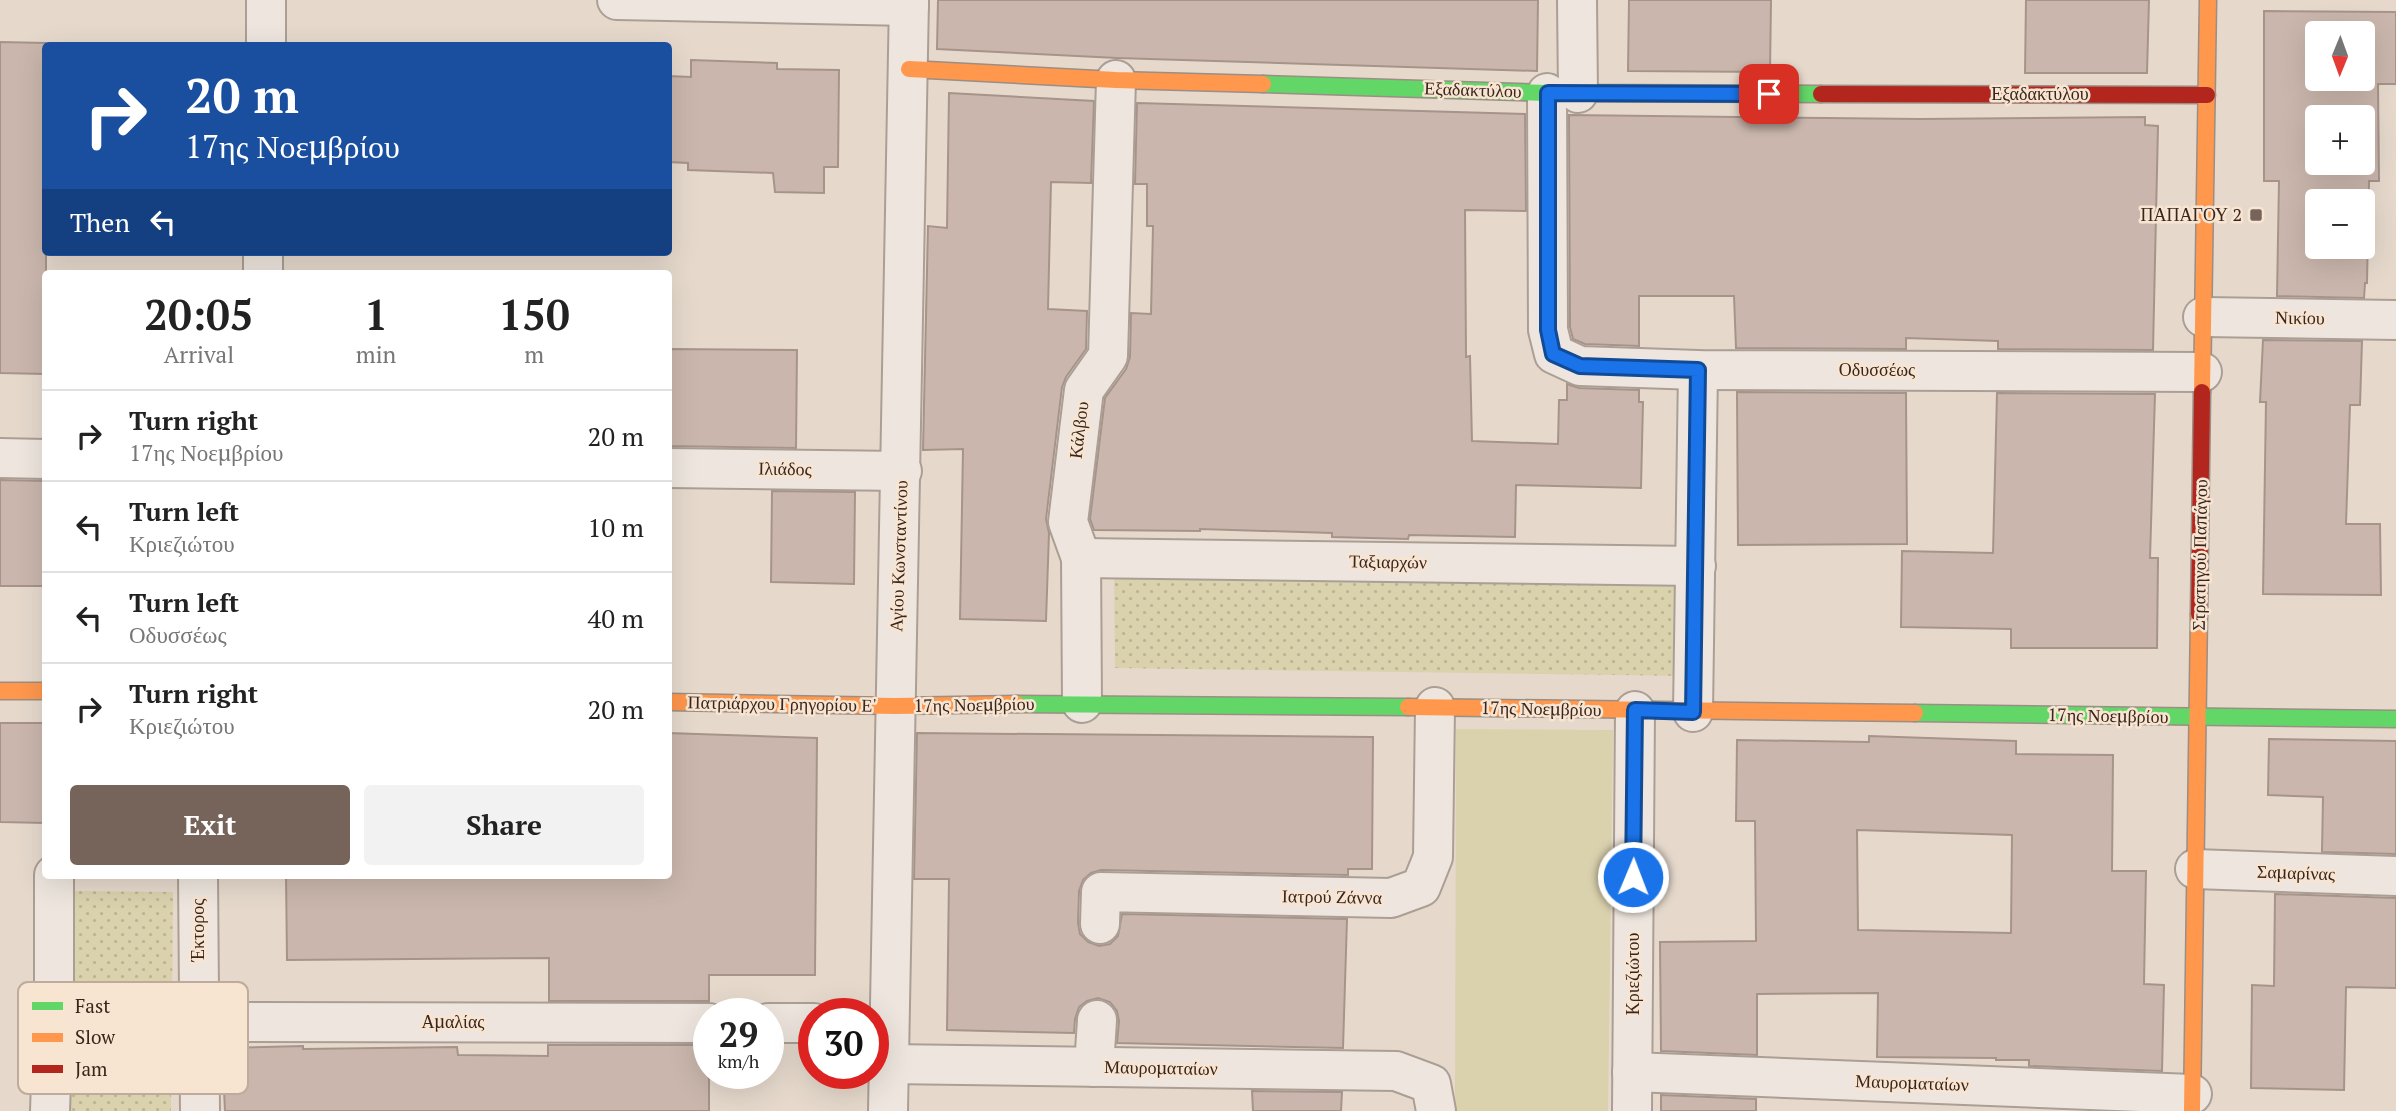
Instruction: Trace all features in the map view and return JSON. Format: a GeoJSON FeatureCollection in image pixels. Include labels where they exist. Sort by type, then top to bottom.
{"type":"FeatureCollection","features":[{"type":"Feature","properties":{"kind":"street"},"geometry":{"type":"LineString","coordinates":[[266,0],[266,42]]}},
{"type":"Feature","properties":{"kind":"street"},"geometry":{"type":"LineString","coordinates":[[617,0],[909,3]]}},
{"type":"Feature","properties":{"kind":"street"},"geometry":{"type":"LineString","coordinates":[[1563,93],[1577,0]]}},
{"type":"Feature","properties":{"kind":"street","name":"Στρατηγού Παπάγου"},"geometry":{"type":"LineString","coordinates":[[2192,1102],[2208,0]]}},
{"type":"Feature","properties":{"kind":"street","name":"Αγίου Κωνσταντίνου"},"geometry":{"type":"LineString","coordinates":[[882,998],[902,471],[909,3]]}},
{"type":"Feature","properties":{"kind":"street","name":"Εξαδακτύλου"},"geometry":{"type":"LineString","coordinates":[[909,69],[1116,80],[1563,93],[2207,95]]}},
{"type":"Feature","properties":{"kind":"street","name":"Κάλβου"},"geometry":{"type":"LineString","coordinates":[[1082,703],[1081,558],[1068,522],[1084,390],[1108,356],[1116,80]]}},
{"type":"Feature","properties":{"kind":"street","name":"Οδυσσέως"},"geometry":{"type":"LineString","coordinates":[[1563,93],[1548,330],[1553,354],[1580,366],[1698,370],[2202,372]]}},
{"type":"Feature","properties":{"kind":"street","name":"Νικίου"},"geometry":{"type":"LineString","coordinates":[[2203,317],[2396,320]]}},
{"type":"Feature","properties":{"kind":"street"},"geometry":{"type":"LineString","coordinates":[[1693,712],[1698,370]]}},
{"type":"Feature","properties":{"kind":"street"},"geometry":{"type":"LineString","coordinates":[[0,458],[42,459]]}},
{"type":"Feature","properties":{"kind":"street","name":"Ιλιάδος"},"geometry":{"type":"LineString","coordinates":[[672,468],[902,471]]}},
{"type":"Feature","properties":{"kind":"street","name":"Ταξιαρχών"},"geometry":{"type":"LineString","coordinates":[[1081,558],[1696,566]]}},
{"type":"Feature","properties":{"kind":"street"},"geometry":{"type":"LineString","coordinates":[[0,691],[42,691]]}},
{"type":"Feature","properties":{"kind":"street","name":"Πατριάρχου Γρηγορίου Ε'"},"geometry":{"type":"LineString","coordinates":[[672,702],[895,706]]}},
{"type":"Feature","properties":{"kind":"street","name":"17ης Νοεμβρίου"},"geometry":{"type":"LineString","coordinates":[[895,706],[1082,703],[2396,719]]}},
{"type":"Feature","properties":{"kind":"street","name":"Ιατρού Ζάννα"},"geometry":{"type":"LineString","coordinates":[[1101,908],[1391,898],[1421,887],[1433,857],[1435,707]]}},
{"type":"Feature","properties":{"kind":"street","name":"Κριεζιώτου"},"geometry":{"type":"LineString","coordinates":[[1632,1111],[1635,710]]}},
{"type":"Feature","properties":{"kind":"street","name":"Σαμαρίνας"},"geometry":{"type":"LineString","coordinates":[[2195,870],[2396,876]]}},
{"type":"Feature","properties":{"kind":"street"},"geometry":{"type":"LineString","coordinates":[[54,879],[54,982]]}},
{"type":"Feature","properties":{"kind":"street","name":"Έκτορος"},"geometry":{"type":"LineString","coordinates":[[198,879],[198,982]]}},
{"type":"Feature","properties":{"kind":"street"},"geometry":{"type":"LineString","coordinates":[[1094,1067],[1097,1020]]}},
{"type":"Feature","properties":{"kind":"street","name":"Αμαλίας"},"geometry":{"type":"LineString","coordinates":[[248,1022],[693,1023]]}},
{"type":"Feature","properties":{"kind":"street","name":"Μαυροματαίων"},"geometry":{"type":"LineString","coordinates":[[889,1065],[1396,1072],[1434,1098]]}},
{"type":"Feature","properties":{"kind":"street","name":"Μαυροματαίων"},"geometry":{"type":"LineString","coordinates":[[1632,1072],[2192,1102]]}},
{"type":"Feature","properties":{"kind":"street","name":"Αγίου Κωνσταντίνου"},"geometry":{"type":"LineString","coordinates":[[888,1089],[888,1111]]}},
{"type":"Feature","properties":{"kind":"shaded area"},"geometry":{"type":"Polygon","coordinates":[[[1114,568],[1688,578],[1690,676],[1115,668],[1114,568]]]}},
{"type":"Feature","properties":{"kind":"shaded area"},"geometry":{"type":"Polygon","coordinates":[[[1456,729],[1613,730],[1608,1111],[1455,1111],[1456,729]]]}},
{"type":"Feature","properties":{"kind":"shaded area"},"geometry":{"type":"Polygon","coordinates":[[[73,891],[173,892],[172,982],[72,982],[73,891]]]}},
{"type":"Feature","properties":{"kind":"shaded area"},"geometry":{"type":"Polygon","coordinates":[[[71,1094],[171,1094],[171,1111],[71,1111],[71,1094]]]}},
{"type":"Feature","properties":{"kind":"building"},"geometry":{"type":"Polygon","coordinates":[[[938,0],[1538,0],[1537,71],[1117,58],[937,49],[938,0]]]}},
{"type":"Feature","properties":{"kind":"building"},"geometry":{"type":"Polygon","coordinates":[[[1629,0],[1771,0],[1770,72],[1628,71],[1629,0]]]}},
{"type":"Feature","properties":{"kind":"building"},"geometry":{"type":"Polygon","coordinates":[[[2026,0],[2149,0],[2147,73],[2025,73],[2026,0]]]}},
{"type":"Feature","properties":{"kind":"building"},"geometry":{"type":"Polygon","coordinates":[[[2264,11],[2396,12],[2396,84],[2378,84],[2379,181],[2369,181],[2369,189],[2305,189],[2305,259],[2367,259],[2364,298],[2277,296],[2279,181],[2264,181],[2264,11]]]}},
{"type":"Feature","properties":{"kind":"building"},"geometry":{"type":"Polygon","coordinates":[[[0,42],[42,43],[42,256],[46,256],[46,270],[42,270],[42,374],[0,373],[0,42]]]}},
{"type":"Feature","properties":{"kind":"building"},"geometry":{"type":"Polygon","coordinates":[[[691,60],[777,63],[777,69],[839,70],[838,167],[824,167],[824,193],[775,192],[773,173],[688,170],[688,163],[672,162],[672,76],[691,77],[691,60]]]}},
{"type":"Feature","properties":{"kind":"building"},"geometry":{"type":"Polygon","coordinates":[[[949,93],[1094,101],[1091,183],[1051,182],[1048,309],[1087,311],[1086,349],[1062,387],[1046,519],[1049,533],[1046,621],[960,619],[963,449],[923,450],[928,226],[947,228],[949,93]]]}},
{"type":"Feature","properties":{"kind":"building"},"geometry":{"type":"Polygon","coordinates":[[[1137,103],[1525,114],[1526,211],[1465,210],[1466,357],[1470,356],[1472,441],[1558,444],[1559,400],[1567,400],[1567,384],[1579,388],[1639,390],[1639,402],[1643,402],[1641,488],[1516,485],[1515,537],[1409,535],[1408,539],[1332,537],[1332,533],[1200,529],[1094,530],[1090,519],[1105,398],[1126,369],[1130,357],[1131,313],[1151,314],[1153,226],[1147,226],[1147,184],[1135,184],[1137,103]]]}},
{"type":"Feature","properties":{"kind":"building"},"geometry":{"type":"Polygon","coordinates":[[[1569,115],[1920,119],[2145,117],[2145,125],[2158,126],[2153,350],[1998,349],[1998,341],[1906,338],[1906,349],[1736,348],[1734,296],[1639,296],[1639,346],[1585,344],[1573,339],[1570,327],[1569,115]]]}},
{"type":"Feature","properties":{"kind":"building"},"geometry":{"type":"Polygon","coordinates":[[[2263,340],[2362,341],[2360,405],[2350,405],[2346,524],[2380,524],[2381,595],[2263,594],[2266,402],[2260,402],[2263,340]]]}},
{"type":"Feature","properties":{"kind":"building"},"geometry":{"type":"Polygon","coordinates":[[[672,349],[797,350],[796,448],[672,446],[672,349]]]}},
{"type":"Feature","properties":{"kind":"building"},"geometry":{"type":"Polygon","coordinates":[[[1737,392],[1906,393],[1907,544],[1738,545],[1737,392]]]}},
{"type":"Feature","properties":{"kind":"building"},"geometry":{"type":"Polygon","coordinates":[[[1997,393],[2155,394],[2150,558],[2158,558],[2157,648],[2011,648],[2011,629],[1901,627],[1902,551],[1993,553],[1997,393]]]}},
{"type":"Feature","properties":{"kind":"building"},"geometry":{"type":"Polygon","coordinates":[[[0,480],[42,481],[42,586],[0,586],[0,480]]]}},
{"type":"Feature","properties":{"kind":"building"},"geometry":{"type":"Polygon","coordinates":[[[772,491],[855,492],[854,584],[771,582],[772,491]]]}},
{"type":"Feature","properties":{"kind":"building"},"geometry":{"type":"Polygon","coordinates":[[[0,723],[42,723],[42,823],[0,822],[0,723]]]}},
{"type":"Feature","properties":{"kind":"building"},"geometry":{"type":"Polygon","coordinates":[[[672,733],[817,738],[815,975],[709,975],[709,998],[693,998],[693,1001],[549,1001],[549,958],[287,960],[286,879],[672,879],[672,733]]]}},
{"type":"Feature","properties":{"kind":"building"},"geometry":{"type":"Polygon","coordinates":[[[917,733],[1373,737],[1372,869],[1348,869],[1348,875],[1101,870],[1091,873],[1083,880],[1079,891],[1080,934],[1088,942],[1099,946],[1110,944],[1118,936],[1122,914],[1347,919],[1343,1048],[1117,1043],[1117,1011],[1110,1002],[1098,998],[1079,1007],[1074,1033],[947,1030],[949,879],[914,879],[917,733]]]}},
{"type":"Feature","properties":{"kind":"building"},"geometry":{"type":"Polygon","coordinates":[[[1869,736],[2016,741],[2016,754],[2113,755],[2112,871],[2146,871],[2144,984],[2164,985],[2162,1071],[2029,1066],[2029,1060],[1996,1058],[1877,1057],[1878,993],[1757,994],[1757,1055],[1661,1051],[1660,942],[1756,941],[1755,821],[1736,821],[1737,740],[1869,742],[1869,736]],[[1857,830],[1858,930],[2011,933],[2012,835],[1857,830]]]}},
{"type":"Feature","properties":{"kind":"building"},"geometry":{"type":"Polygon","coordinates":[[[2269,739],[2396,741],[2396,854],[2322,852],[2323,797],[2268,795],[2269,739]]]}},
{"type":"Feature","properties":{"kind":"building"},"geometry":{"type":"Polygon","coordinates":[[[2275,894],[2396,898],[2396,988],[2346,987],[2344,1090],[2251,1088],[2252,985],[2274,986],[2275,894]]]}},
{"type":"Feature","properties":{"kind":"building"},"geometry":{"type":"Polygon","coordinates":[[[548,1045],[693,1045],[693,1089],[709,1089],[709,1111],[225,1111],[224,1094],[248,1094],[248,1047],[457,1047],[458,1055],[548,1056],[548,1045]]]}},
{"type":"Feature","properties":{"kind":"building"},"geometry":{"type":"Polygon","coordinates":[[[1252,1091],[1342,1092],[1341,1111],[1253,1111],[1252,1091]]]}},
{"type":"Feature","properties":{"kind":"building"},"geometry":{"type":"Polygon","coordinates":[[[1661,1095],[1756,1099],[1756,1111],[1661,1111],[1661,1095]]]}},
{"type":"Feature","properties":{"kind":"traffic: fast"},"geometry":{"type":"LineString","coordinates":[[1263,84],[1547,93],[1821,94]]}},
{"type":"Feature","properties":{"kind":"traffic: fast"},"geometry":{"type":"LineString","coordinates":[[1017,704],[1408,707]]}},
{"type":"Feature","properties":{"kind":"traffic: fast"},"geometry":{"type":"LineString","coordinates":[[1915,713],[2396,719]]}},
{"type":"Feature","properties":{"kind":"traffic: slow"},"geometry":{"type":"LineString","coordinates":[[2202,392],[2208,0]]}},
{"type":"Feature","properties":{"kind":"traffic: slow"},"geometry":{"type":"LineString","coordinates":[[909,69],[1116,80],[1263,84]]}},
{"type":"Feature","properties":{"kind":"traffic: slow"},"geometry":{"type":"LineString","coordinates":[[2192,1111],[2199,614]]}},
{"type":"Feature","properties":{"kind":"traffic: slow"},"geometry":{"type":"LineString","coordinates":[[0,691],[42,691]]}},
{"type":"Feature","properties":{"kind":"traffic: slow"},"geometry":{"type":"LineString","coordinates":[[672,702],[895,706],[1017,704]]}},
{"type":"Feature","properties":{"kind":"traffic: slow"},"geometry":{"type":"LineString","coordinates":[[1408,707],[1915,713]]}},
{"type":"Feature","properties":{"kind":"traffic: jam"},"geometry":{"type":"LineString","coordinates":[[1821,94],[2207,95]]}},
{"type":"Feature","properties":{"kind":"traffic: jam"},"geometry":{"type":"LineString","coordinates":[[2199,614],[2202,392]]}},
{"type":"Feature","properties":{"kind":"place","name":"ΠΑΠΑΓΟΥ 2"},"geometry":{"type":"Point","coordinates":[2256,215]}},
{"type":"Feature","properties":{"kind":"route"},"geometry":{"type":"LineString","coordinates":[[1633,877],[1635,710],[1693,712],[1698,370],[1580,366],[1553,354],[1548,330],[1548,93],[1769,94]]}}]}
